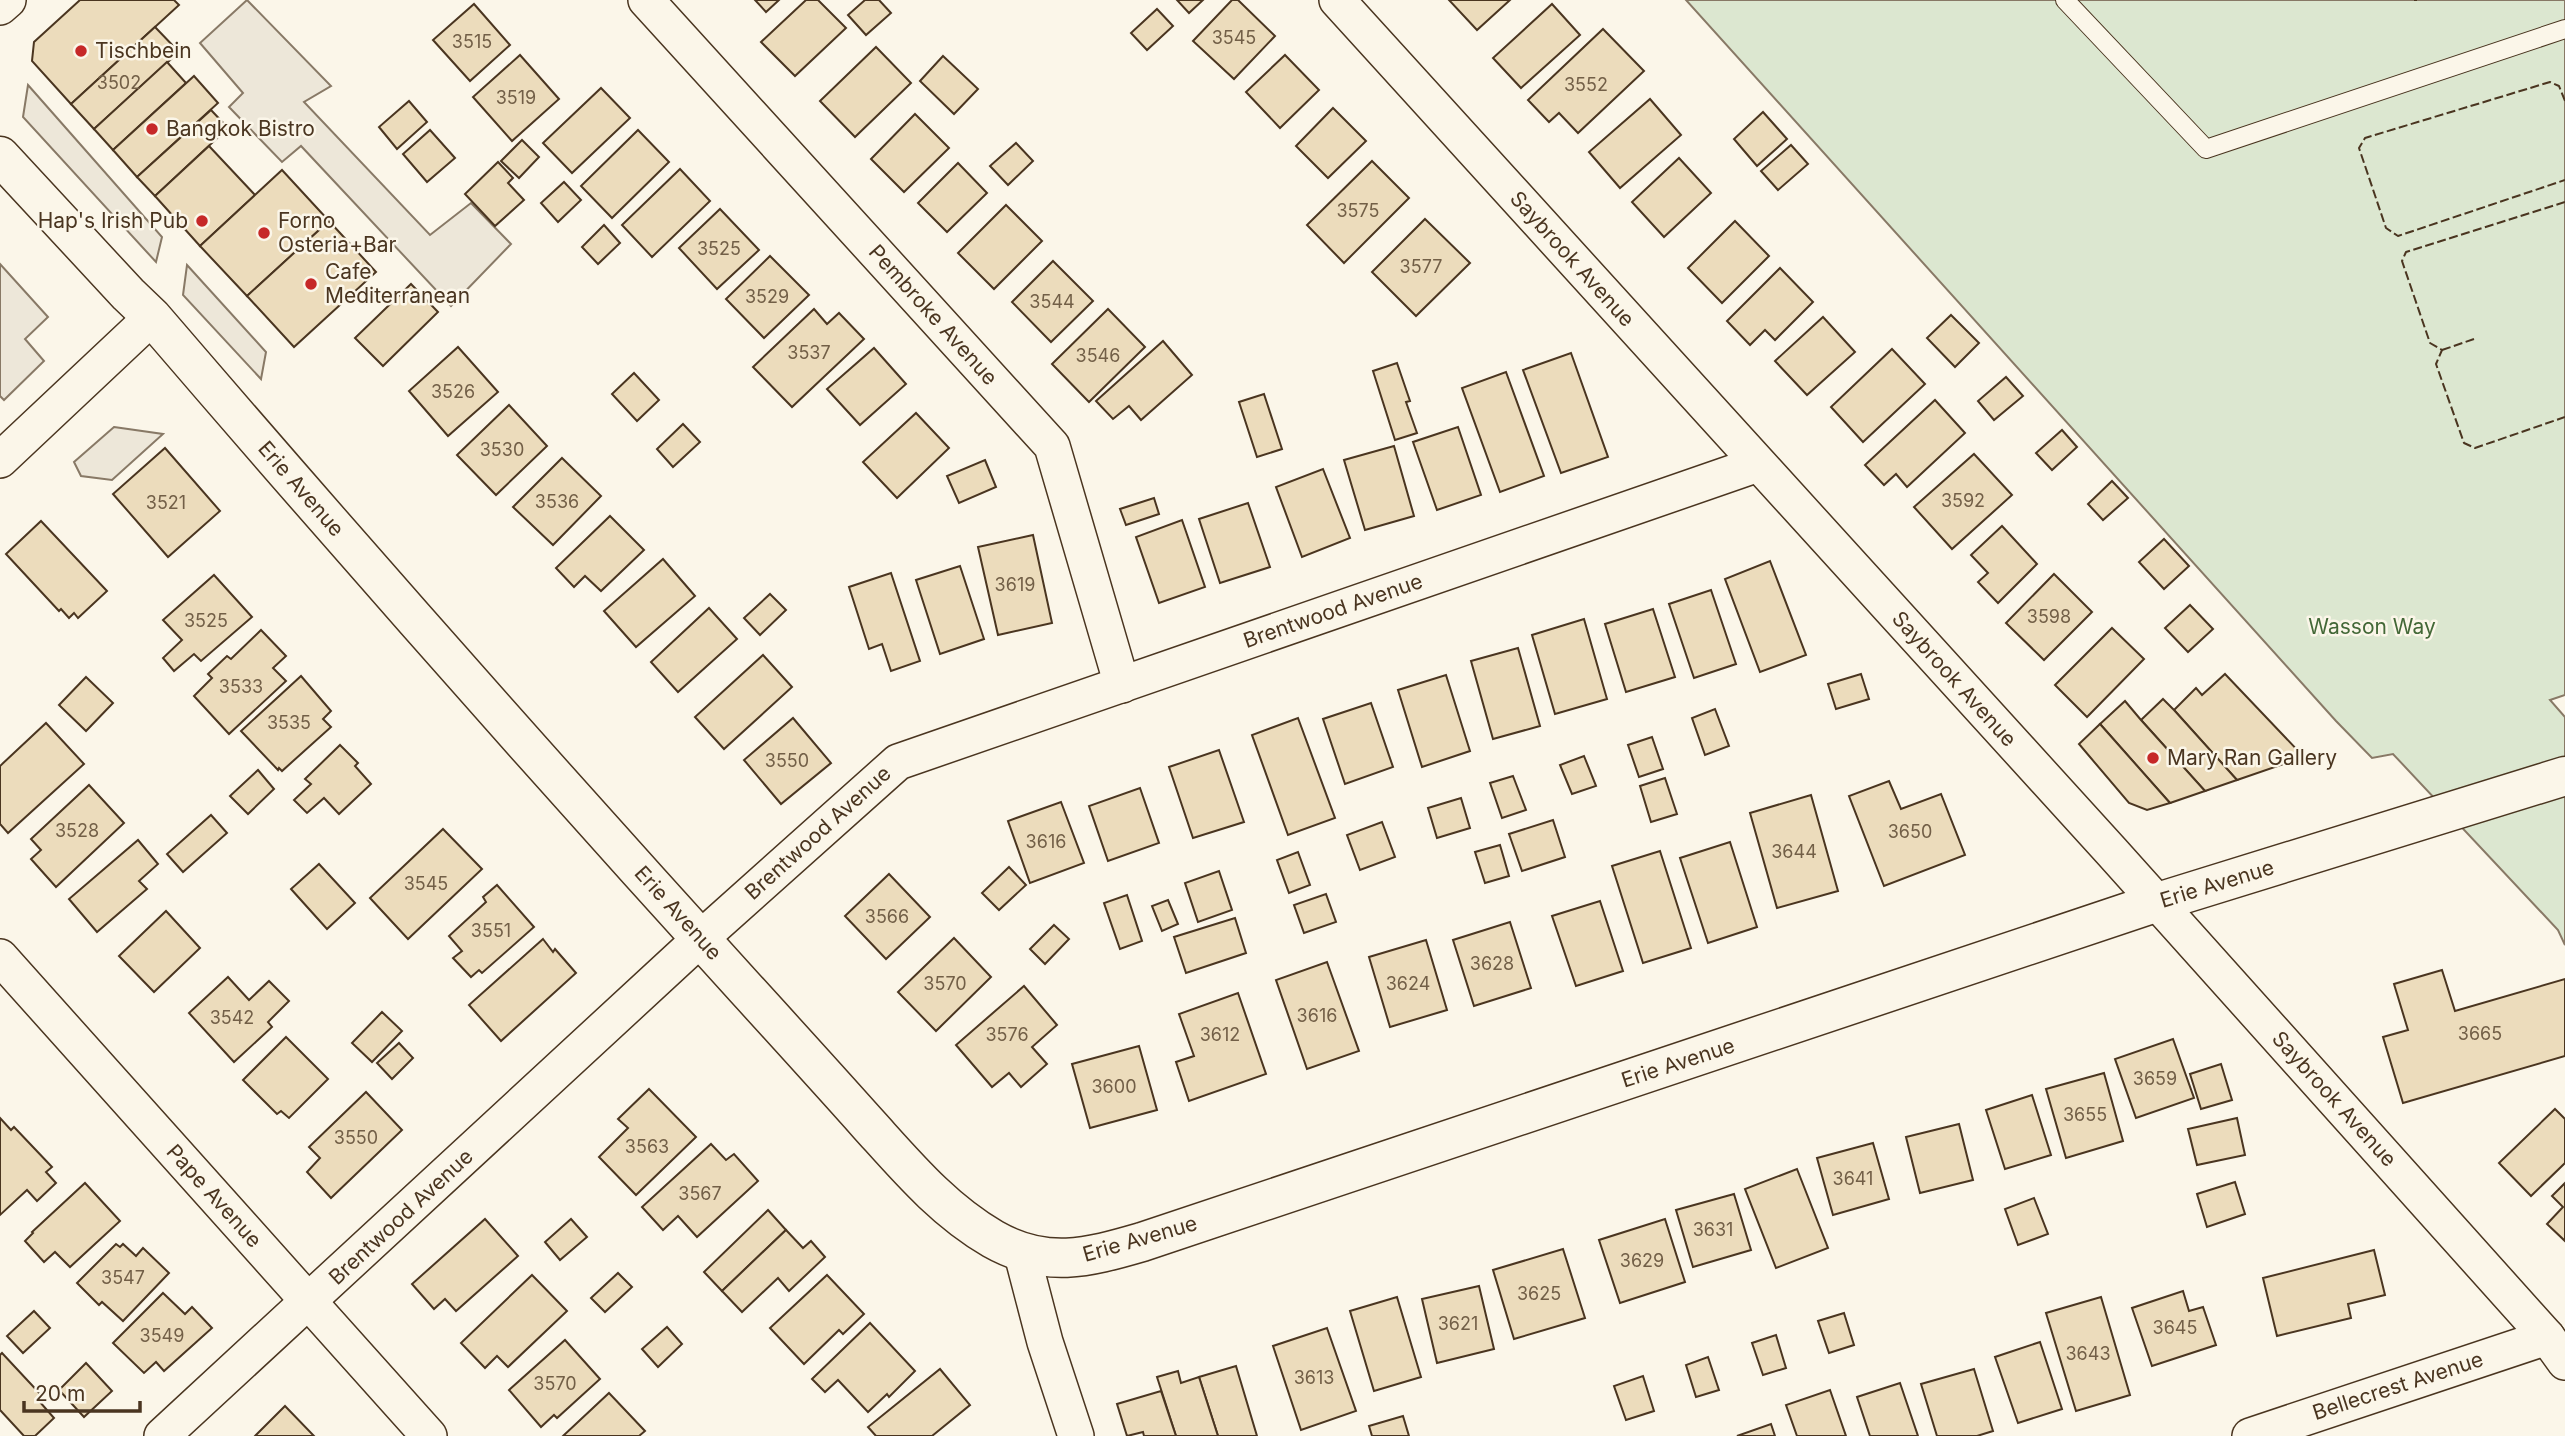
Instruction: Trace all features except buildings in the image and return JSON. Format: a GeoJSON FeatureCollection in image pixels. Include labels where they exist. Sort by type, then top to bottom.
{"type":"FeatureCollection","features":[{"type":"Feature","properties":{"kind":"street"},"geometry":{"type":"LineString","coordinates":[[0,7],[8,0]]}},
{"type":"Feature","properties":{"kind":"street","name":"Pembroke Avenue"},"geometry":{"type":"LineString","coordinates":[[646,0],[1052,446],[1122,685]]}},
{"type":"Feature","properties":{"kind":"street","name":"Saybrook Avenue"},"geometry":{"type":"LineString","coordinates":[[1337,0],[2158,902],[2556,1350]]}},
{"type":"Feature","properties":{"kind":"street","name":"Erie Avenue"},"geometry":{"type":"LineString","coordinates":[[0,156],[152,317],[700,939],[938,1201],[991,1238],[1022,1254],[1063,1260],[1105,1253],[1142,1242],[2158,902],[2565,776]]}},
{"type":"Feature","properties":{"kind":"street"},"geometry":{"type":"LineString","coordinates":[[0,460],[152,317]]}},
{"type":"Feature","properties":{"kind":"street","name":"Brentwood Avenue"},"geometry":{"type":"LineString","coordinates":[[162,1436],[700,939],[898,762],[1758,464]]}},
{"type":"Feature","properties":{"kind":"street","name":"Pape Avenue"},"geometry":{"type":"LineString","coordinates":[[0,957],[429,1436]]}},
{"type":"Feature","properties":{"kind":"street"},"geometry":{"type":"LineString","coordinates":[[1022,1254],[1045,1342],[1076,1436]]}},
{"type":"Feature","properties":{"kind":"street","name":"Bellecrest Avenue"},"geometry":{"type":"LineString","coordinates":[[2250,1436],[2556,1350]]}},
{"type":"Feature","properties":{"kind":"lane"},"geometry":{"type":"LineString","coordinates":[[2065,0],[2206,149],[2565,29]]}},
{"type":"Feature","properties":{"kind":"green space","name":"Wasson Way"},"geometry":{"type":"Polygon","coordinates":[[[1686,0],[2565,0],[2565,695],[2550,700],[2565,717],[2565,945],[2558,930],[2393,754],[2372,758],[2336,721],[1686,0]]]}},
{"type":"Feature","properties":{"kind":"shaded area"},"geometry":{"type":"Polygon","coordinates":[[[247,0],[331,86],[304,102],[430,235],[471,203],[511,244],[451,306],[301,146],[282,162],[229,107],[243,93],[200,43],[247,0]]]}},
{"type":"Feature","properties":{"kind":"shaded area"},"geometry":{"type":"Polygon","coordinates":[[[28,85],[162,237],[156,262],[23,117],[28,85]]]}},
{"type":"Feature","properties":{"kind":"shaded area"},"geometry":{"type":"Polygon","coordinates":[[[0,264],[48,317],[25,339],[44,361],[4,400],[0,396],[0,264]]]}},
{"type":"Feature","properties":{"kind":"shaded area"},"geometry":{"type":"Polygon","coordinates":[[[187,265],[266,352],[261,379],[183,295],[187,265]]]}},
{"type":"Feature","properties":{"kind":"shaded area"},"geometry":{"type":"Polygon","coordinates":[[[114,427],[163,434],[112,480],[81,476],[74,462],[114,427]]]}},
{"type":"Feature","properties":{"kind":"fence"},"geometry":{"type":"LineString","coordinates":[[2565,101],[2559,86],[2550,82],[2365,138],[2359,148],[2386,228],[2398,236],[2565,180]]}},
{"type":"Feature","properties":{"kind":"fence"},"geometry":{"type":"LineString","coordinates":[[2565,202],[2406,252],[2402,261],[2430,343],[2442,350],[2436,364],[2464,443],[2475,448],[2565,417]]}},
{"type":"Feature","properties":{"kind":"fence"},"geometry":{"type":"LineString","coordinates":[[2442,350],[2474,339]]}},
{"type":"Feature","properties":{"kind":"place","name":"Tischbein"},"geometry":{"type":"Point","coordinates":[81,51]}},
{"type":"Feature","properties":{"kind":"place","name":"Bangkok Bistro"},"geometry":{"type":"Point","coordinates":[152,129]}},
{"type":"Feature","properties":{"kind":"place","name":"Hap's Irish Pub"},"geometry":{"type":"Point","coordinates":[202,221]}},
{"type":"Feature","properties":{"kind":"place","name":"Forno Osteria+Bar"},"geometry":{"type":"Point","coordinates":[264,233]}},
{"type":"Feature","properties":{"kind":"place","name":"Cafe Mediterranean"},"geometry":{"type":"Point","coordinates":[311,284]}},
{"type":"Feature","properties":{"kind":"place","name":"Mary Ran Gallery"},"geometry":{"type":"Point","coordinates":[2153,758]}}]}
